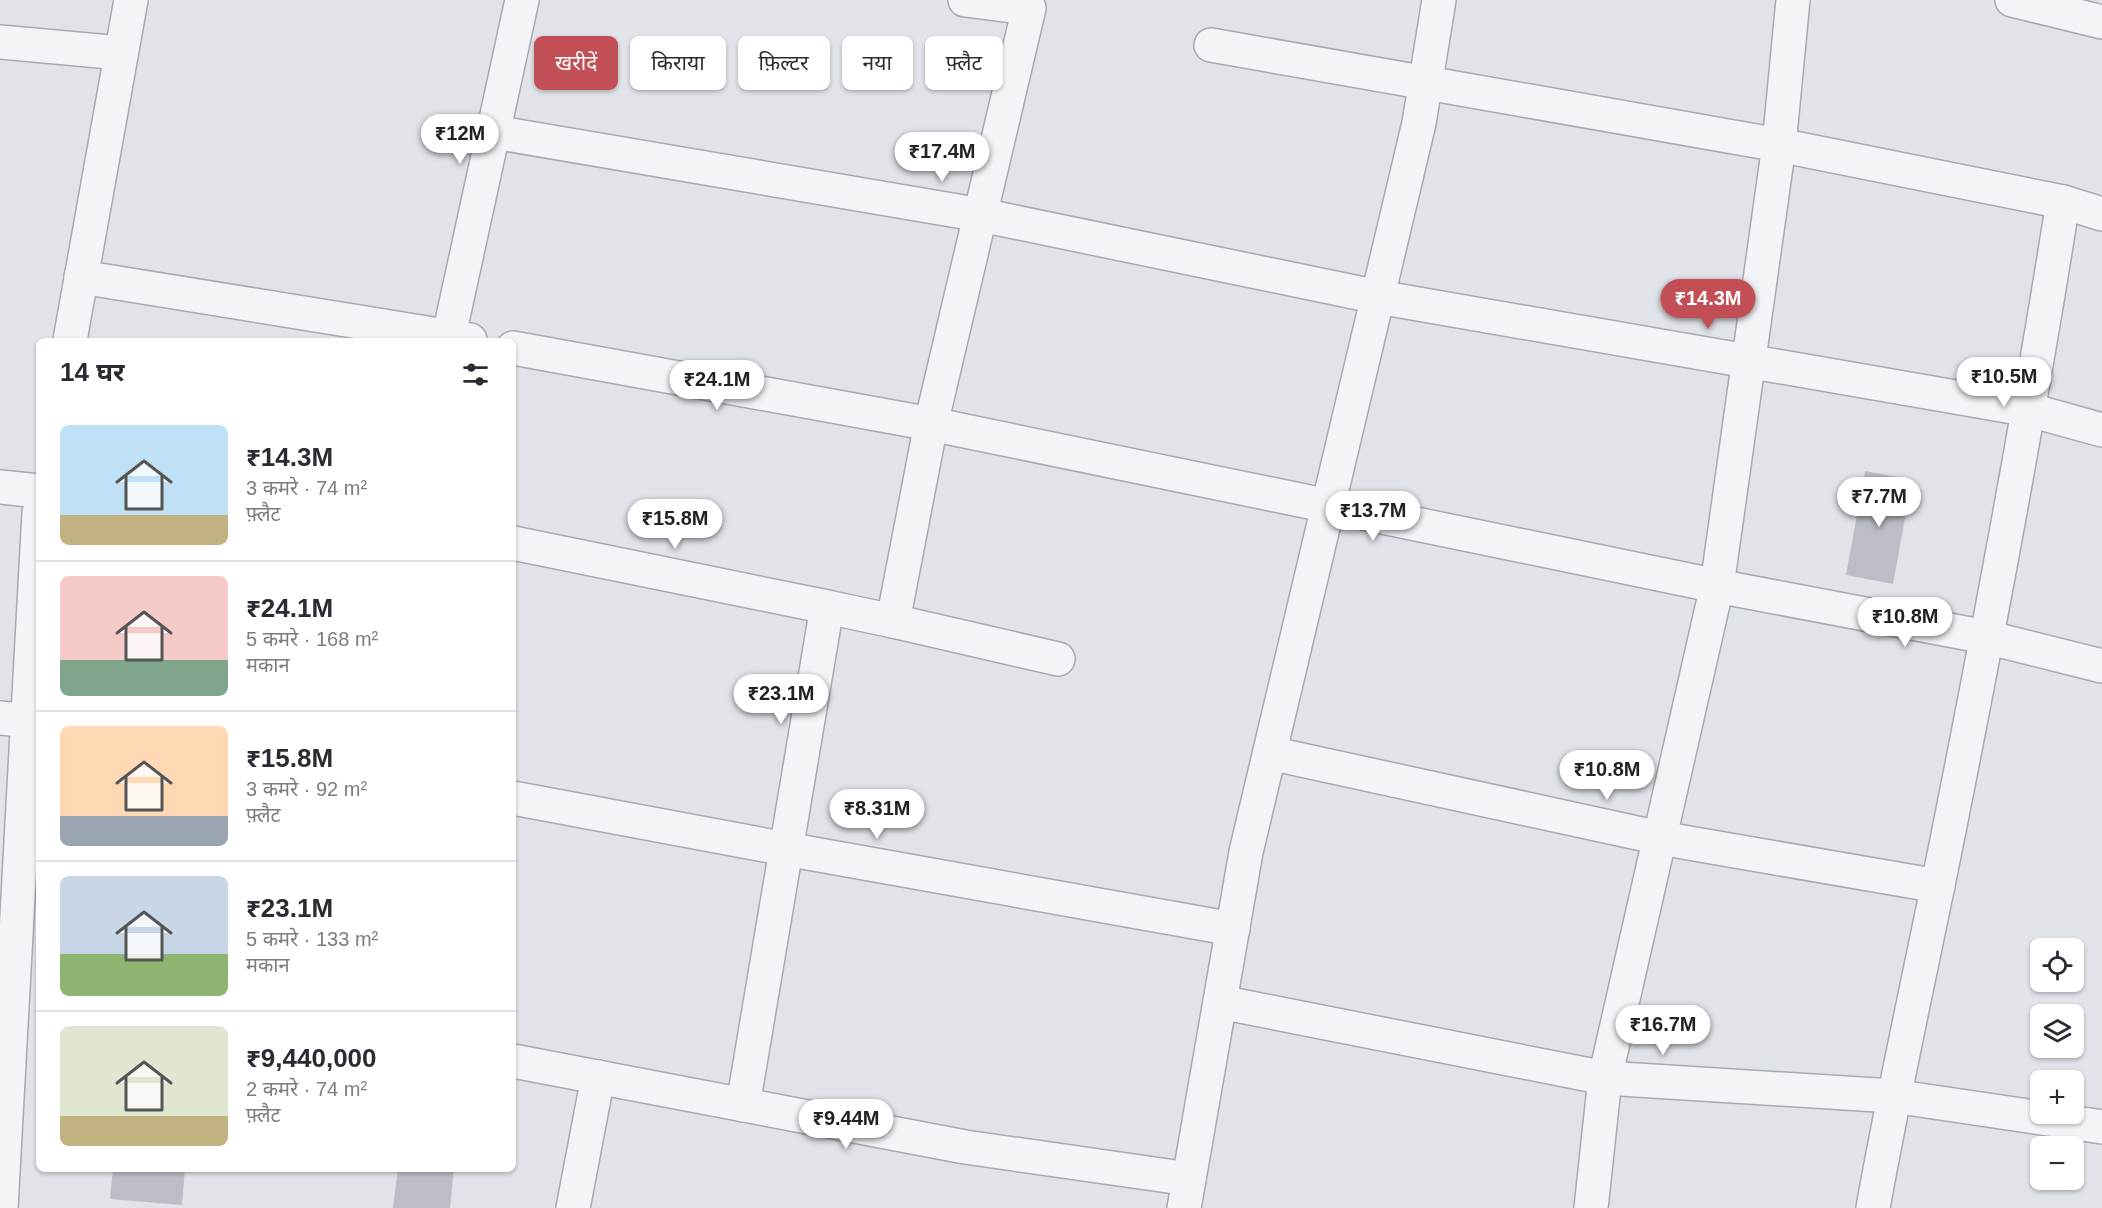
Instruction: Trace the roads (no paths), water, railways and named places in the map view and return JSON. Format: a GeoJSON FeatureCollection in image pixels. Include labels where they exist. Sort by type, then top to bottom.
{"type":"FeatureCollection","features":[{"type":"Feature","properties":{"kind":"street"},"geometry":{"type":"LineString","coordinates":[[70,338],[130,0]]}},
{"type":"Feature","properties":{"kind":"street"},"geometry":{"type":"LineString","coordinates":[[456,338],[494,132],[522,0]]}},
{"type":"Feature","properties":{"kind":"street"},"geometry":{"type":"LineString","coordinates":[[893,621],[931,424],[1030,4],[965,0]]}},
{"type":"Feature","properties":{"kind":"street"},"geometry":{"type":"LineString","coordinates":[[516,1062],[965,1147],[1186,1194],[1246,852],[1419,123],[1439,0]]}},
{"type":"Feature","properties":{"kind":"street"},"geometry":{"type":"LineString","coordinates":[[1591,1208],[1605,1078],[1717,586],[1779,145],[1793,0]]}},
{"type":"Feature","properties":{"kind":"street"},"geometry":{"type":"LineString","coordinates":[[2012,0],[2102,22]]}},
{"type":"Feature","properties":{"kind":"street"},"geometry":{"type":"LineString","coordinates":[[0,42],[121,53]]}},
{"type":"Feature","properties":{"kind":"street"},"geometry":{"type":"LineString","coordinates":[[1211,45],[1779,145],[2063,202],[2102,214]]}},
{"type":"Feature","properties":{"kind":"street"},"geometry":{"type":"LineString","coordinates":[[494,132],[981,215],[1378,297],[2030,410],[2102,430]]}},
{"type":"Feature","properties":{"kind":"street"},"geometry":{"type":"LineString","coordinates":[[1873,1208],[1893,1096],[1938,886],[2030,410],[2063,202]]}},
{"type":"Feature","properties":{"kind":"street"},"geometry":{"type":"LineString","coordinates":[[81,277],[450,338]]}},
{"type":"Feature","properties":{"kind":"street"},"geometry":{"type":"LineString","coordinates":[[516,349],[931,424],[1717,586],[1986,637],[2102,666]]}},
{"type":"Feature","properties":{"kind":"street"},"geometry":{"type":"LineString","coordinates":[[0,487],[36,491]]}},
{"type":"Feature","properties":{"kind":"street"},"geometry":{"type":"LineString","coordinates":[[516,544],[893,621],[1058,659]]}},
{"type":"Feature","properties":{"kind":"street"},"geometry":{"type":"LineString","coordinates":[[1,1208],[18,981],[22,720],[36,550]]}},
{"type":"Feature","properties":{"kind":"street"},"geometry":{"type":"LineString","coordinates":[[743,1105],[826,607]]}},
{"type":"Feature","properties":{"kind":"street"},"geometry":{"type":"LineString","coordinates":[[1270,753],[1660,838],[1938,886]]}},
{"type":"Feature","properties":{"kind":"street"},"geometry":{"type":"LineString","coordinates":[[516,799],[1233,929]]}},
{"type":"Feature","properties":{"kind":"street"},"geometry":{"type":"LineString","coordinates":[[1220,1002],[1605,1078],[1893,1096],[2102,1127]]}},
{"type":"Feature","properties":{"kind":"street"},"geometry":{"type":"LineString","coordinates":[[573,1208],[598,1077]]}}]}
